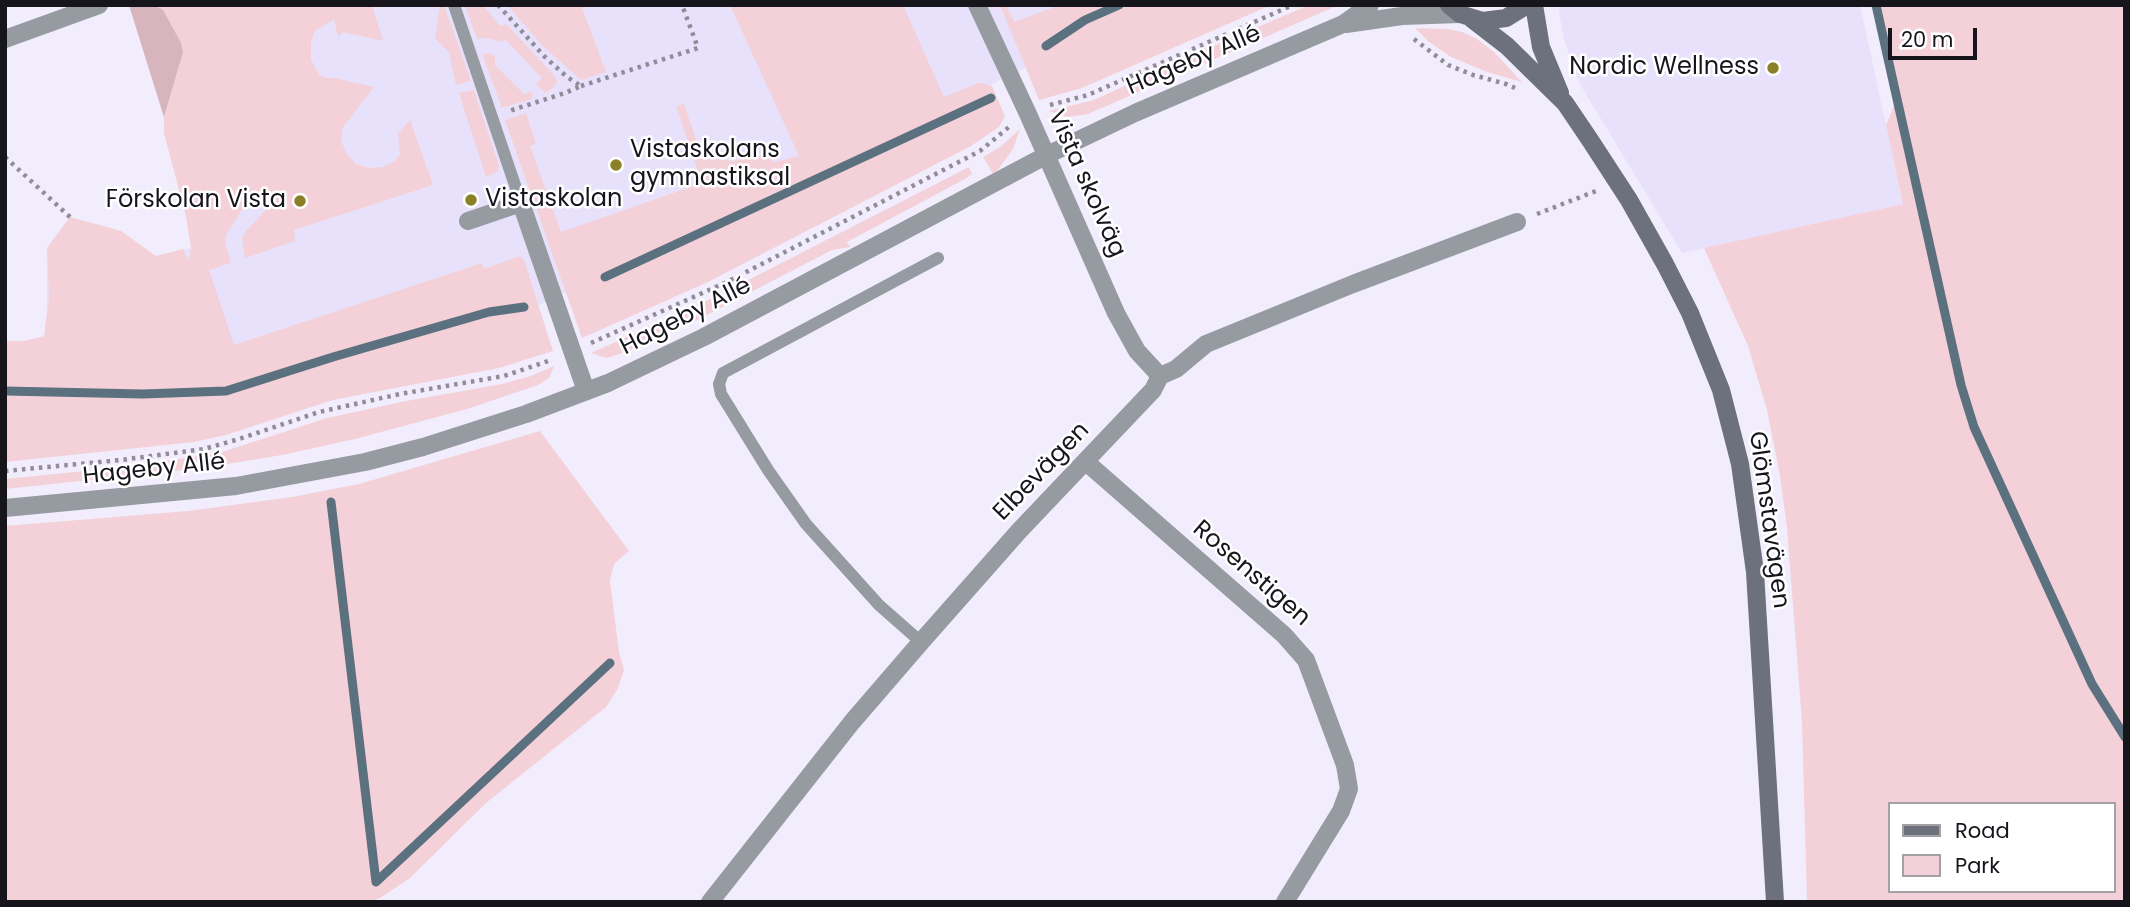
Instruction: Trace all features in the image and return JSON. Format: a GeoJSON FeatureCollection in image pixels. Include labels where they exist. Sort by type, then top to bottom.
{"type":"FeatureCollection","features":[{"type":"Feature","properties":{"kind":"main road"},"geometry":{"type":"LineString","coordinates":[[1460,13],[1483,22],[1506,18],[1527,5]]}},
{"type":"Feature","properties":{"kind":"main road","name":"Glömstavägen"},"geometry":{"type":"LineString","coordinates":[[1534,5],[1541,47],[1564,103]]}},
{"type":"Feature","properties":{"kind":"main road","name":"Glömstavägen"},"geometry":{"type":"LineString","coordinates":[[1460,13],[1507,46],[1564,103],[1629,200],[1665,264],[1708,355],[1731,425],[1740,464],[1755,572],[1775,902]]}},
{"type":"Feature","properties":{"kind":"street"},"geometry":{"type":"LineString","coordinates":[[5,39],[100,5]]}},
{"type":"Feature","properties":{"kind":"street","name":"Vista skolväg"},"geometry":{"type":"LineString","coordinates":[[977,5],[1047,155],[1116,313],[1137,351],[1160,376]]}},
{"type":"Feature","properties":{"kind":"street","name":"Hageby Allé"},"geometry":{"type":"LineString","coordinates":[[5,508],[236,486],[365,462],[449,439],[586,391],[704,337],[1047,155],[1135,113],[1343,24],[1370,5]]}},
{"type":"Feature","properties":{"kind":"street","name":"Hageby Allé"},"geometry":{"type":"LineString","coordinates":[[1343,24],[1402,16],[1460,13]]}},
{"type":"Feature","properties":{"kind":"street"},"geometry":{"type":"LineString","coordinates":[[468,221],[521,203],[586,391]]}},
{"type":"Feature","properties":{"kind":"street","name":"Elbevägen"},"geometry":{"type":"LineString","coordinates":[[710,902],[852,722],[1019,531],[1153,390],[1160,376],[1176,369],[1206,344],[1353,284],[1517,222]]}},
{"type":"Feature","properties":{"kind":"street","name":"Rosenstigen"},"geometry":{"type":"LineString","coordinates":[[1086,462],[1284,635],[1306,660],[1345,765],[1349,789],[1341,811],[1285,902]]}},
{"type":"Feature","properties":{"kind":"lane"},"geometry":{"type":"LineString","coordinates":[[454,5],[521,203]]}},
{"type":"Feature","properties":{"kind":"lane"},"geometry":{"type":"LineString","coordinates":[[921,642],[879,605],[806,524],[768,471],[721,394],[719,384],[723,373],[938,258]]}},
{"type":"Feature","properties":{"kind":"path"},"geometry":{"type":"LineString","coordinates":[[498,5],[545,57],[581,86]]}},
{"type":"Feature","properties":{"kind":"path"},"geometry":{"type":"LineString","coordinates":[[491,116],[698,48],[682,5]]}},
{"type":"Feature","properties":{"kind":"path"},"geometry":{"type":"LineString","coordinates":[[5,471],[121,460],[212,447],[319,412],[400,394],[504,376],[538,365],[727,282],[980,151],[1019,118],[1048,106],[1088,95],[1293,5]]}},
{"type":"Feature","properties":{"kind":"path"},"geometry":{"type":"LineString","coordinates":[[1402,16],[1420,45],[1448,65],[1506,84],[1522,93]]}},
{"type":"Feature","properties":{"kind":"path"},"geometry":{"type":"LineString","coordinates":[[5,157],[70,217]]}},
{"type":"Feature","properties":{"kind":"path"},"geometry":{"type":"LineString","coordinates":[[1590,181],[1602,201]]}},
{"type":"Feature","properties":{"kind":"path"},"geometry":{"type":"LineString","coordinates":[[1517,222],[1596,191]]}},
{"type":"Feature","properties":{"kind":"shaded area","name":"Vistaskolan"},"geometry":{"type":"Polygon","coordinates":[[[129,5],[1154,5],[517,316],[245,382],[38,365],[47,325],[47,248],[70,217],[121,231],[156,256],[191,248],[186,216],[164,133],[166,124],[129,5]]]}},
{"type":"Feature","properties":{"kind":"shaded area"},"geometry":{"type":"Polygon","coordinates":[[[129,5],[154,5],[163,10],[181,43],[183,52],[164,117],[129,5]]]}},
{"type":"Feature","properties":{"kind":"shaded area"},"geometry":{"type":"Polygon","coordinates":[[[1561,5],[1860,5],[1903,204],[1682,253],[1581,86],[1564,40],[1559,12],[1561,5]]]}},
{"type":"Feature","properties":{"kind":"green space"},"geometry":{"type":"Polygon","coordinates":[[[154,5],[372,5],[383,41],[343,32],[338,37],[334,19],[315,31],[311,42],[311,59],[319,75],[374,87],[343,127],[341,140],[347,155],[356,164],[370,168],[383,167],[395,161],[400,154],[398,133],[410,120],[433,185],[294,230],[295,241],[245,258],[242,239],[246,231],[264,212],[277,204],[270,192],[253,200],[241,211],[226,235],[225,243],[231,263],[209,270],[234,345],[482,263],[484,269],[520,256],[524,260],[553,351],[499,368],[333,400],[226,435],[194,442],[5,462],[5,341],[24,341],[44,336],[49,296],[47,248],[70,217],[121,231],[156,256],[183,249],[189,261],[191,248],[186,216],[164,133],[164,117],[183,52],[163,10],[154,5]]]}},
{"type":"Feature","properties":{"kind":"green space"},"geometry":{"type":"Polygon","coordinates":[[[444,5],[471,81],[456,85],[449,53],[435,38],[440,6],[444,5]]]}},
{"type":"Feature","properties":{"kind":"green space"},"geometry":{"type":"Polygon","coordinates":[[[465,5],[483,5],[500,26],[506,24],[555,76],[557,82],[553,88],[545,93],[536,84],[542,78],[505,39],[502,42],[487,38],[477,39],[465,5]]]}},
{"type":"Feature","properties":{"kind":"green space"},"geometry":{"type":"Polygon","coordinates":[[[507,5],[581,5],[606,72],[581,80],[542,45],[507,5]]]}},
{"type":"Feature","properties":{"kind":"green space"},"geometry":{"type":"Polygon","coordinates":[[[730,5],[903,5],[944,97],[983,83],[992,86],[1005,116],[999,127],[971,146],[708,282],[582,338],[505,120],[526,113],[536,144],[530,146],[561,232],[702,183],[676,106],[684,104],[702,157],[733,161],[763,155],[775,162],[799,156],[730,5]]]}},
{"type":"Feature","properties":{"kind":"green space"},"geometry":{"type":"Polygon","coordinates":[[[1000,5],[1006,5],[1014,22],[1060,5],[1271,5],[1082,88],[1039,100],[1000,5]]]}},
{"type":"Feature","properties":{"kind":"green space"},"geometry":{"type":"Polygon","coordinates":[[[1309,5],[1339,5],[1088,114],[1067,117],[1049,111],[1094,100],[1309,5]]]}},
{"type":"Feature","properties":{"kind":"green space"},"geometry":{"type":"Polygon","coordinates":[[[1876,5],[2125,5],[2125,902],[1807,902],[1802,722],[1787,528],[1780,476],[1767,410],[1748,346],[1704,248],[1903,204],[1886,125],[1897,98],[1876,5]]]}},
{"type":"Feature","properties":{"kind":"green space"},"geometry":{"type":"Polygon","coordinates":[[[1415,28],[1447,29],[1477,39],[1494,52],[1522,82],[1487,72],[1451,57],[1429,42],[1415,28]]]}},
{"type":"Feature","properties":{"kind":"green space"},"geometry":{"type":"Polygon","coordinates":[[[490,53],[495,56],[495,65],[525,95],[530,91],[534,96],[531,99],[502,108],[482,54],[490,53]]]}},
{"type":"Feature","properties":{"kind":"green space"},"geometry":{"type":"Polygon","coordinates":[[[474,90],[499,166],[497,172],[486,177],[459,93],[474,90]]]}},
{"type":"Feature","properties":{"kind":"green space"},"geometry":{"type":"Polygon","coordinates":[[[1020,129],[1013,149],[994,175],[983,157],[1000,147],[1020,129]]]}},
{"type":"Feature","properties":{"kind":"green space"},"geometry":{"type":"Polygon","coordinates":[[[969,167],[972,174],[965,179],[847,242],[850,247],[832,250],[699,319],[620,354],[606,358],[591,353],[719,295],[969,167]]]}},
{"type":"Feature","properties":{"kind":"green space"},"geometry":{"type":"Polygon","coordinates":[[[554,366],[549,378],[538,385],[467,409],[355,439],[203,468],[5,489],[5,479],[135,466],[222,452],[327,418],[502,384],[554,366]]]}},
{"type":"Feature","properties":{"kind":"green space"},"geometry":{"type":"Polygon","coordinates":[[[540,431],[629,551],[614,564],[610,581],[619,652],[624,670],[617,690],[606,707],[486,803],[410,878],[380,898],[368,902],[5,902],[5,526],[188,511],[292,497],[359,484],[540,431]]]}},
{"type":"Feature","properties":{"kind":"waterway"},"geometry":{"type":"LineString","coordinates":[[1046,46],[1085,20],[1119,5]]}},
{"type":"Feature","properties":{"kind":"waterway"},"geometry":{"type":"LineString","coordinates":[[1876,5],[1961,385],[1974,427],[2092,684],[2125,737]]}},
{"type":"Feature","properties":{"kind":"waterway"},"geometry":{"type":"LineString","coordinates":[[605,277],[991,98]]}},
{"type":"Feature","properties":{"kind":"waterway"},"geometry":{"type":"LineString","coordinates":[[5,391],[143,394],[226,391],[489,312],[524,307]]}},
{"type":"Feature","properties":{"kind":"waterway"},"geometry":{"type":"LineString","coordinates":[[331,502],[376,882],[610,663]]}},
{"type":"Feature","properties":{"kind":"place","name":"Nordic Wellness"},"geometry":{"type":"Point","coordinates":[1773,68]}},
{"type":"Feature","properties":{"kind":"place","name":"Vistaskolans gymnastiksal"},"geometry":{"type":"Point","coordinates":[616,165]}},
{"type":"Feature","properties":{"kind":"place","name":"Vistaskolan"},"geometry":{"type":"Point","coordinates":[471,200]}},
{"type":"Feature","properties":{"kind":"place","name":"Förskolan Vista"},"geometry":{"type":"Point","coordinates":[300,201]}}]}
